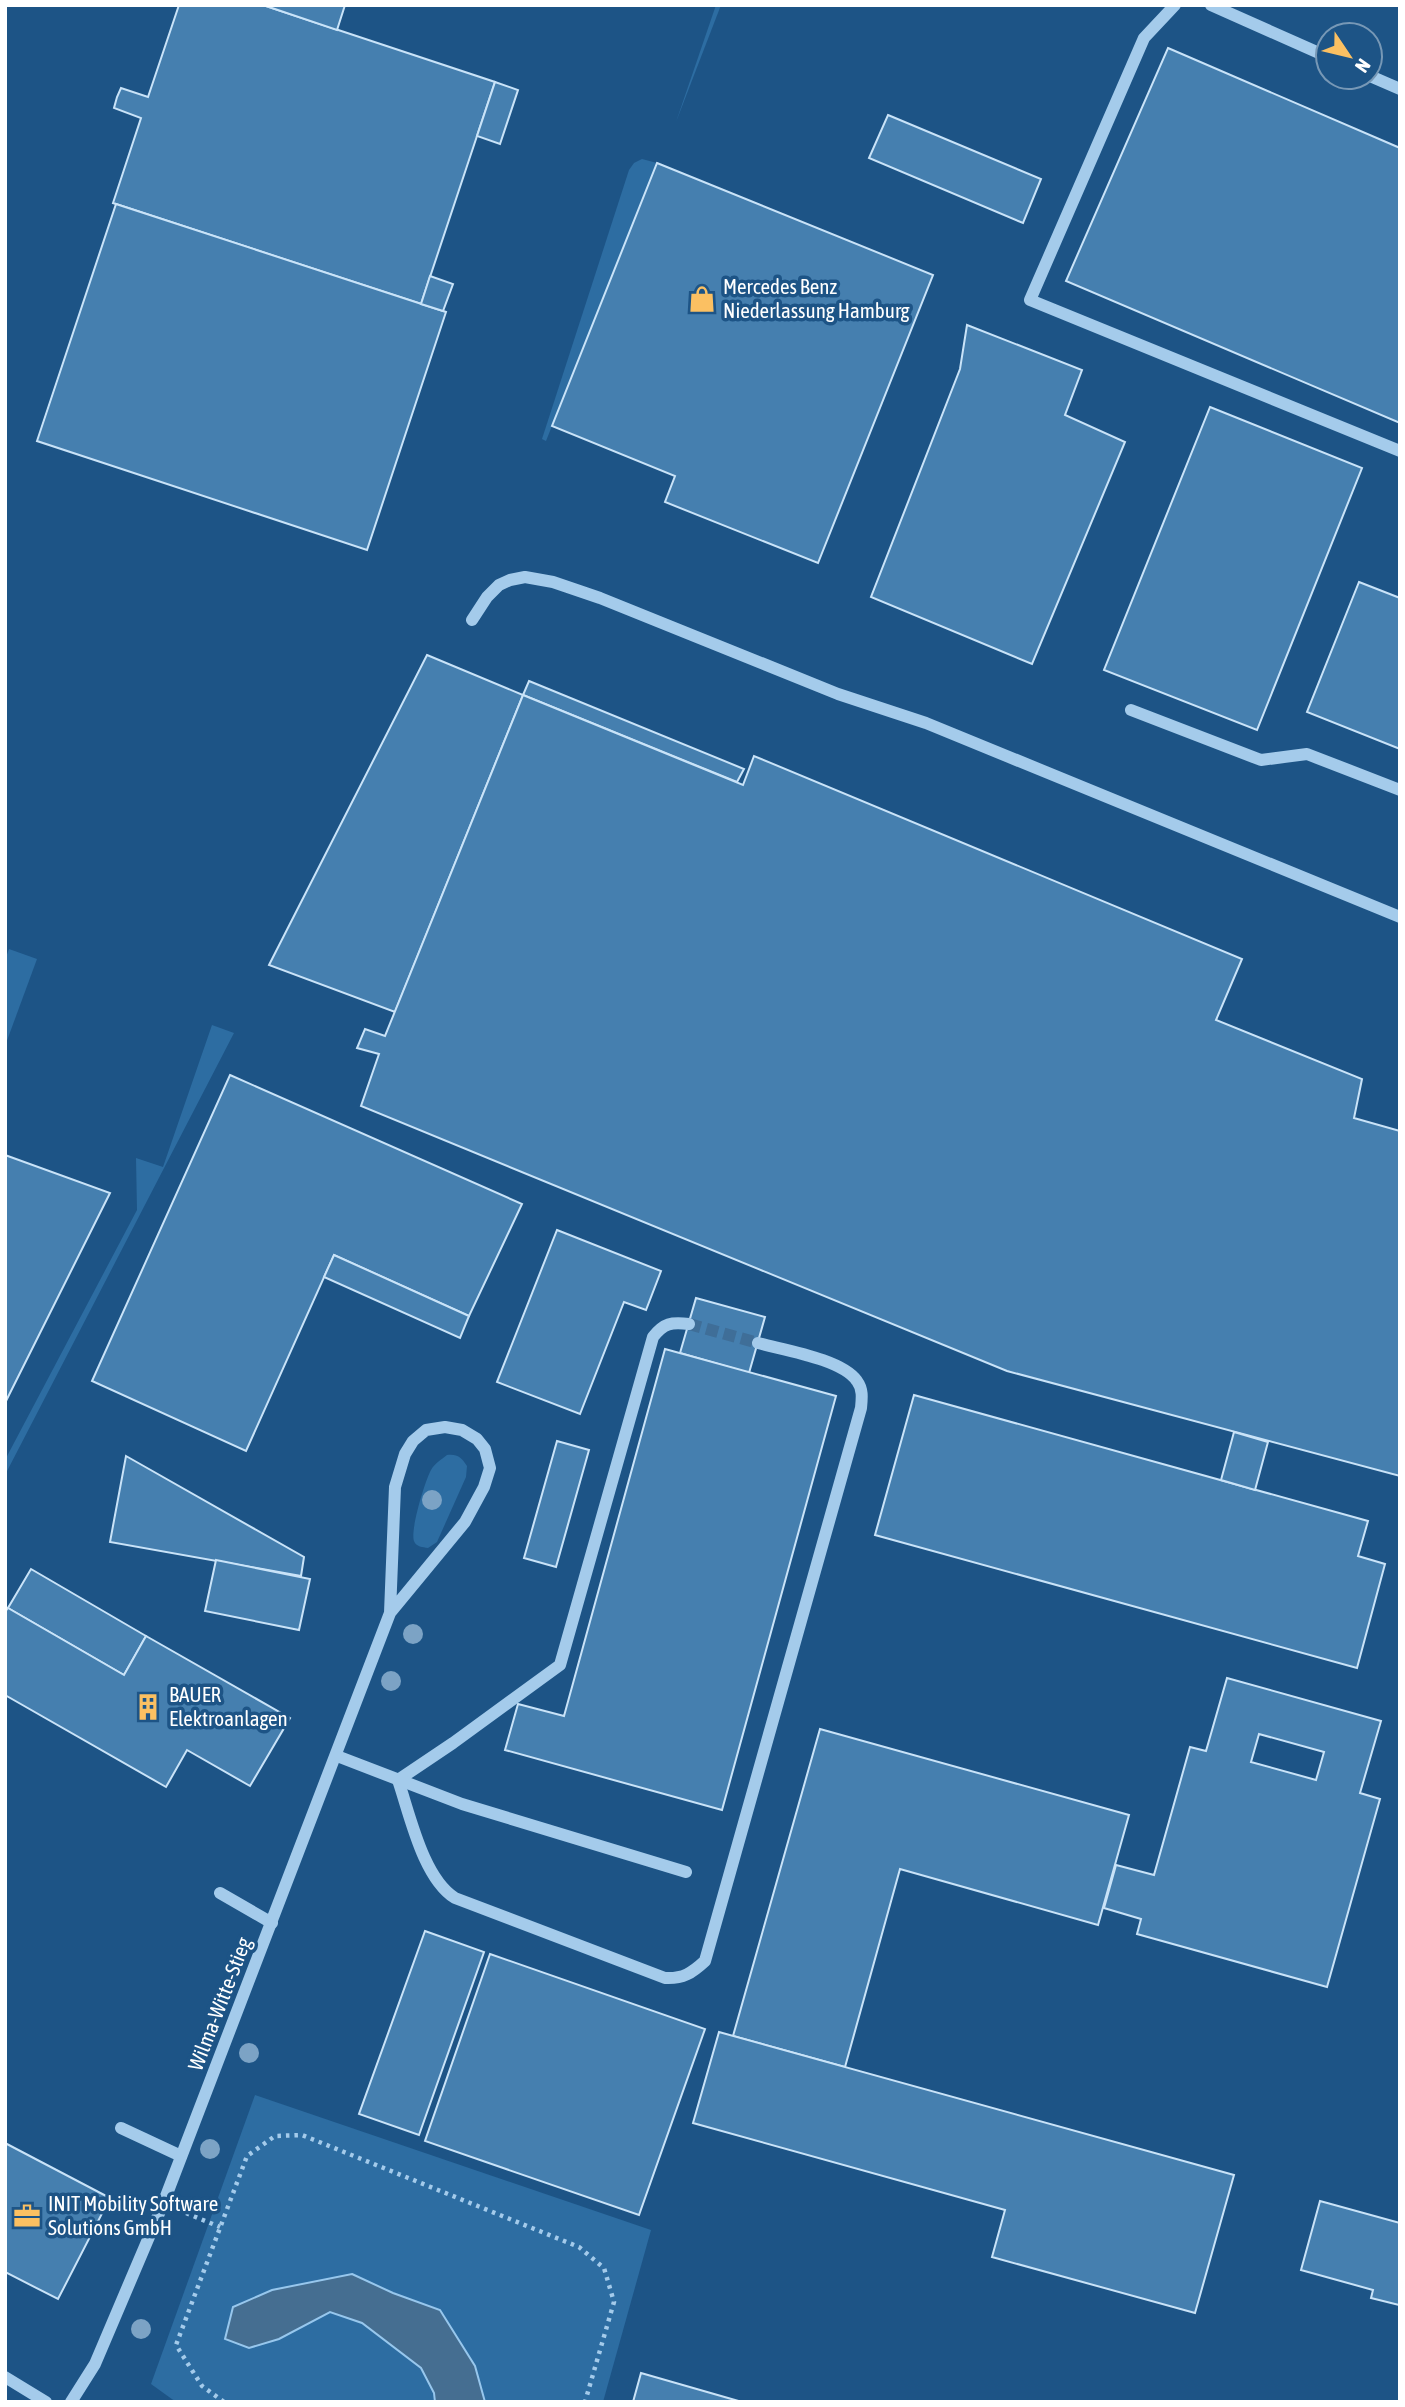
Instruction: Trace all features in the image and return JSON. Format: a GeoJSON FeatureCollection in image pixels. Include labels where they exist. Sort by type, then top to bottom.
{"type":"FeatureCollection","features":[{"type":"Feature","properties":{"kind":"street"},"geometry":{"type":"LineString","coordinates":[[1175,5],[1144,38],[1030,300],[1400,452]]}},
{"type":"Feature","properties":{"kind":"street"},"geometry":{"type":"LineString","coordinates":[[1210,5],[1314,51]]}},
{"type":"Feature","properties":{"kind":"street"},"geometry":{"type":"LineString","coordinates":[[472,620],[487,597],[499,585],[525,577],[553,582],[600,598],[838,694],[926,723],[1400,917]]}},
{"type":"Feature","properties":{"kind":"street"},"geometry":{"type":"LineString","coordinates":[[1131,710],[1261,760],[1307,754],[1400,790]]}},
{"type":"Feature","properties":{"kind":"street"},"geometry":{"type":"LineString","coordinates":[[398,1780],[560,1665],[653,1337],[661,1327],[671,1322],[689,1324]]}},
{"type":"Feature","properties":{"kind":"street"},"geometry":{"type":"LineString","coordinates":[[398,1780],[432,1873],[444,1891],[455,1898],[665,1978],[677,1979],[692,1973],[705,1961],[862,1408],[860,1387],[850,1374],[831,1364],[758,1343]]}},
{"type":"Feature","properties":{"kind":"street","name":"Wilma-Witte-Stieg"},"geometry":{"type":"LineString","coordinates":[[71,2402],[95,2364],[163,2204],[390,1613],[395,1487],[405,1454],[413,1441],[426,1430],[444,1427],[462,1430],[477,1439],[485,1449],[490,1468],[484,1487],[465,1522],[390,1613]]}},
{"type":"Feature","properties":{"kind":"street"},"geometry":{"type":"LineString","coordinates":[[337,1756],[462,1804],[685,1872]]}},
{"type":"Feature","properties":{"kind":"street"},"geometry":{"type":"LineString","coordinates":[[220,1893],[272,1923]]}},
{"type":"Feature","properties":{"kind":"street"},"geometry":{"type":"LineString","coordinates":[[121,2128],[181,2156]]}},
{"type":"Feature","properties":{"kind":"street"},"geometry":{"type":"LineString","coordinates":[[5,2377],[46,2402]]}},
{"type":"Feature","properties":{"kind":"path"},"geometry":{"type":"LineString","coordinates":[[224,2402],[202,2386],[176,2346],[247,2156],[275,2136],[302,2135],[579,2247],[604,2268],[614,2302],[585,2402]]}},
{"type":"Feature","properties":{"kind":"path"},"geometry":{"type":"LineString","coordinates":[[163,2204],[220,2227]]}},
{"type":"Feature","properties":{"kind":"shaded area"},"geometry":{"type":"Polygon","coordinates":[[[716,5],[721,5],[676,122],[716,5]]]}},
{"type":"Feature","properties":{"kind":"shaded area"},"geometry":{"type":"Polygon","coordinates":[[[642,159],[657,163],[546,441],[542,439],[629,170],[634,163],[642,159]]]}},
{"type":"Feature","properties":{"kind":"shaded area"},"geometry":{"type":"Polygon","coordinates":[[[9,949],[37,959],[5,1046],[5,960],[9,949]]]}},
{"type":"Feature","properties":{"kind":"shaded area"},"geometry":{"type":"Polygon","coordinates":[[[212,1025],[234,1033],[5,1475],[5,1460],[137,1210],[136,1158],[163,1167],[212,1025]]]}},
{"type":"Feature","properties":{"kind":"shaded area"},"geometry":{"type":"Polygon","coordinates":[[[447,1455],[463,1460],[467,1466],[466,1477],[437,1542],[428,1548],[420,1546],[415,1543],[413,1535],[422,1494],[431,1470],[447,1455]]]}},
{"type":"Feature","properties":{"kind":"shaded area"},"geometry":{"type":"Polygon","coordinates":[[[255,2095],[651,2230],[603,2402],[176,2402],[151,2384],[255,2095]]]}},
{"type":"Feature","properties":{"kind":"shaded area"},"geometry":{"type":"Polygon","coordinates":[[[352,2274],[440,2310],[475,2366],[485,2402],[435,2402],[434,2393],[421,2368],[362,2323],[330,2312],[279,2339],[249,2348],[225,2339],[233,2307],[272,2290],[352,2274]]]}},
{"type":"Feature","properties":{"kind":"building"},"geometry":{"type":"Polygon","coordinates":[[[179,5],[263,5],[495,82],[421,304],[113,203],[141,118],[114,108],[117,97],[121,88],[148,97],[179,5]]]}},
{"type":"Feature","properties":{"kind":"building"},"geometry":{"type":"Polygon","coordinates":[[[263,5],[345,5],[337,30],[263,5]]]}},
{"type":"Feature","properties":{"kind":"building"},"geometry":{"type":"Polygon","coordinates":[[[1168,48],[1400,148],[1400,423],[1066,281],[1168,48]]]}},
{"type":"Feature","properties":{"kind":"building"},"geometry":{"type":"Polygon","coordinates":[[[495,82],[518,90],[500,144],[477,136],[495,82]]]}},
{"type":"Feature","properties":{"kind":"building"},"geometry":{"type":"Polygon","coordinates":[[[888,115],[1041,179],[1023,223],[869,158],[888,115]]]}},
{"type":"Feature","properties":{"kind":"building"},"geometry":{"type":"Polygon","coordinates":[[[657,163],[933,275],[818,563],[665,502],[675,476],[552,426],[657,163]]]}},
{"type":"Feature","properties":{"kind":"building"},"geometry":{"type":"Polygon","coordinates":[[[116,204],[446,312],[367,550],[37,441],[116,204]]]}},
{"type":"Feature","properties":{"kind":"building"},"geometry":{"type":"Polygon","coordinates":[[[430,276],[453,284],[443,311],[421,304],[430,276]]]}},
{"type":"Feature","properties":{"kind":"building"},"geometry":{"type":"Polygon","coordinates":[[[967,325],[1082,370],[1065,415],[1125,442],[1032,664],[871,597],[960,369],[967,325]]]}},
{"type":"Feature","properties":{"kind":"building"},"geometry":{"type":"Polygon","coordinates":[[[1210,407],[1362,468],[1257,730],[1104,670],[1210,407]]]}},
{"type":"Feature","properties":{"kind":"building"},"geometry":{"type":"Polygon","coordinates":[[[1359,582],[1400,598],[1400,749],[1307,712],[1359,582]]]}},
{"type":"Feature","properties":{"kind":"building"},"geometry":{"type":"Polygon","coordinates":[[[427,655],[523,695],[395,1012],[269,965],[427,655]]]}},
{"type":"Feature","properties":{"kind":"building"},"geometry":{"type":"Polygon","coordinates":[[[529,681],[744,769],[737,782],[523,695],[529,681]]]}},
{"type":"Feature","properties":{"kind":"building"},"geometry":{"type":"Polygon","coordinates":[[[523,695],[743,785],[754,756],[1242,959],[1216,1020],[1362,1079],[1354,1118],[1400,1131],[1400,1476],[1007,1371],[361,1106],[379,1054],[357,1048],[365,1029],[385,1036],[523,695]]]}},
{"type":"Feature","properties":{"kind":"building"},"geometry":{"type":"Polygon","coordinates":[[[230,1075],[522,1204],[469,1316],[334,1255],[246,1451],[92,1381],[230,1075]]]}},
{"type":"Feature","properties":{"kind":"building"},"geometry":{"type":"Polygon","coordinates":[[[5,1155],[110,1193],[5,1403],[5,1155]]]}},
{"type":"Feature","properties":{"kind":"building"},"geometry":{"type":"Polygon","coordinates":[[[557,1230],[661,1271],[646,1310],[624,1302],[580,1414],[497,1382],[557,1230]]]}},
{"type":"Feature","properties":{"kind":"building"},"geometry":{"type":"Polygon","coordinates":[[[334,1255],[469,1316],[460,1338],[324,1277],[334,1255]]]}},
{"type":"Feature","properties":{"kind":"building"},"geometry":{"type":"Polygon","coordinates":[[[696,1298],[765,1317],[749,1373],[680,1353],[696,1298]]]}},
{"type":"Feature","properties":{"kind":"building"},"geometry":{"type":"Polygon","coordinates":[[[665,1349],[836,1396],[722,1810],[505,1750],[518,1704],[564,1716],[665,1349]]]}},
{"type":"Feature","properties":{"kind":"building"},"geometry":{"type":"Polygon","coordinates":[[[914,1395],[1368,1521],[1358,1556],[1385,1564],[1357,1668],[875,1535],[914,1395]]]}},
{"type":"Feature","properties":{"kind":"building"},"geometry":{"type":"Polygon","coordinates":[[[1234,1432],[1268,1442],[1255,1490],[1221,1480],[1234,1432]]]}},
{"type":"Feature","properties":{"kind":"building"},"geometry":{"type":"Polygon","coordinates":[[[557,1441],[589,1450],[556,1567],[524,1558],[557,1441]]]}},
{"type":"Feature","properties":{"kind":"building"},"geometry":{"type":"Polygon","coordinates":[[[126,1456],[304,1557],[301,1576],[110,1542],[126,1456]]]}},
{"type":"Feature","properties":{"kind":"building"},"geometry":{"type":"Polygon","coordinates":[[[216,1560],[310,1579],[299,1630],[205,1611],[216,1560]]]}},
{"type":"Feature","properties":{"kind":"building"},"geometry":{"type":"Polygon","coordinates":[[[31,1569],[146,1636],[124,1675],[8,1608],[31,1569]]]}},
{"type":"Feature","properties":{"kind":"building","name":"BAUER Elektroanlagen"},"geometry":{"type":"Polygon","coordinates":[[[8,1608],[124,1675],[146,1636],[290,1718],[250,1786],[187,1750],[166,1787],[5,1695],[5,1612],[8,1608]]]}},
{"type":"Feature","properties":{"kind":"building"},"geometry":{"type":"Polygon","coordinates":[[[1227,1678],[1381,1721],[1360,1793],[1380,1799],[1327,1987],[1137,1934],[1141,1919],[1104,1908],[1116,1865],[1154,1875],[1190,1747],[1206,1751],[1227,1678]],[[1259,1734],[1251,1762],[1316,1780],[1324,1752],[1259,1734]]]}},
{"type":"Feature","properties":{"kind":"building"},"geometry":{"type":"Polygon","coordinates":[[[820,1729],[1129,1815],[1098,1925],[900,1869],[845,2067],[733,2036],[820,1729]]]}},
{"type":"Feature","properties":{"kind":"building"},"geometry":{"type":"Polygon","coordinates":[[[425,1931],[484,1952],[419,2135],[359,2114],[425,1931]]]}},
{"type":"Feature","properties":{"kind":"building"},"geometry":{"type":"Polygon","coordinates":[[[490,1954],[705,2029],[639,2215],[425,2141],[490,1954]]]}},
{"type":"Feature","properties":{"kind":"building"},"geometry":{"type":"Polygon","coordinates":[[[719,2032],[1234,2175],[1195,2313],[992,2257],[1005,2210],[693,2123],[719,2032]]]}},
{"type":"Feature","properties":{"kind":"building"},"geometry":{"type":"Polygon","coordinates":[[[5,2143],[110,2198],[58,2299],[5,2272],[5,2143]]]}},
{"type":"Feature","properties":{"kind":"building"},"geometry":{"type":"Polygon","coordinates":[[[1320,2201],[1400,2223],[1399,2305],[1371,2298],[1373,2290],[1301,2270],[1320,2201]]]}},
{"type":"Feature","properties":{"kind":"building"},"geometry":{"type":"Polygon","coordinates":[[[641,2373],[742,2402],[633,2402],[641,2373]]]}},
{"type":"Feature","properties":{"kind":"tunnel"},"geometry":{"type":"LineString","coordinates":[[689,1324],[758,1343]]}},
{"type":"Feature","properties":{"kind":"place","name":"Mercedes Benz Niederlassung Hamburg"},"geometry":{"type":"Point","coordinates":[702,299]}},
{"type":"Feature","properties":{"kind":"place","name":"BAUER Elektroanlagen"},"geometry":{"type":"Point","coordinates":[148,1707]}},
{"type":"Feature","properties":{"kind":"place","name":"INIT Mobility Software Solutions GmbH"},"geometry":{"type":"Point","coordinates":[27,2216]}}]}
